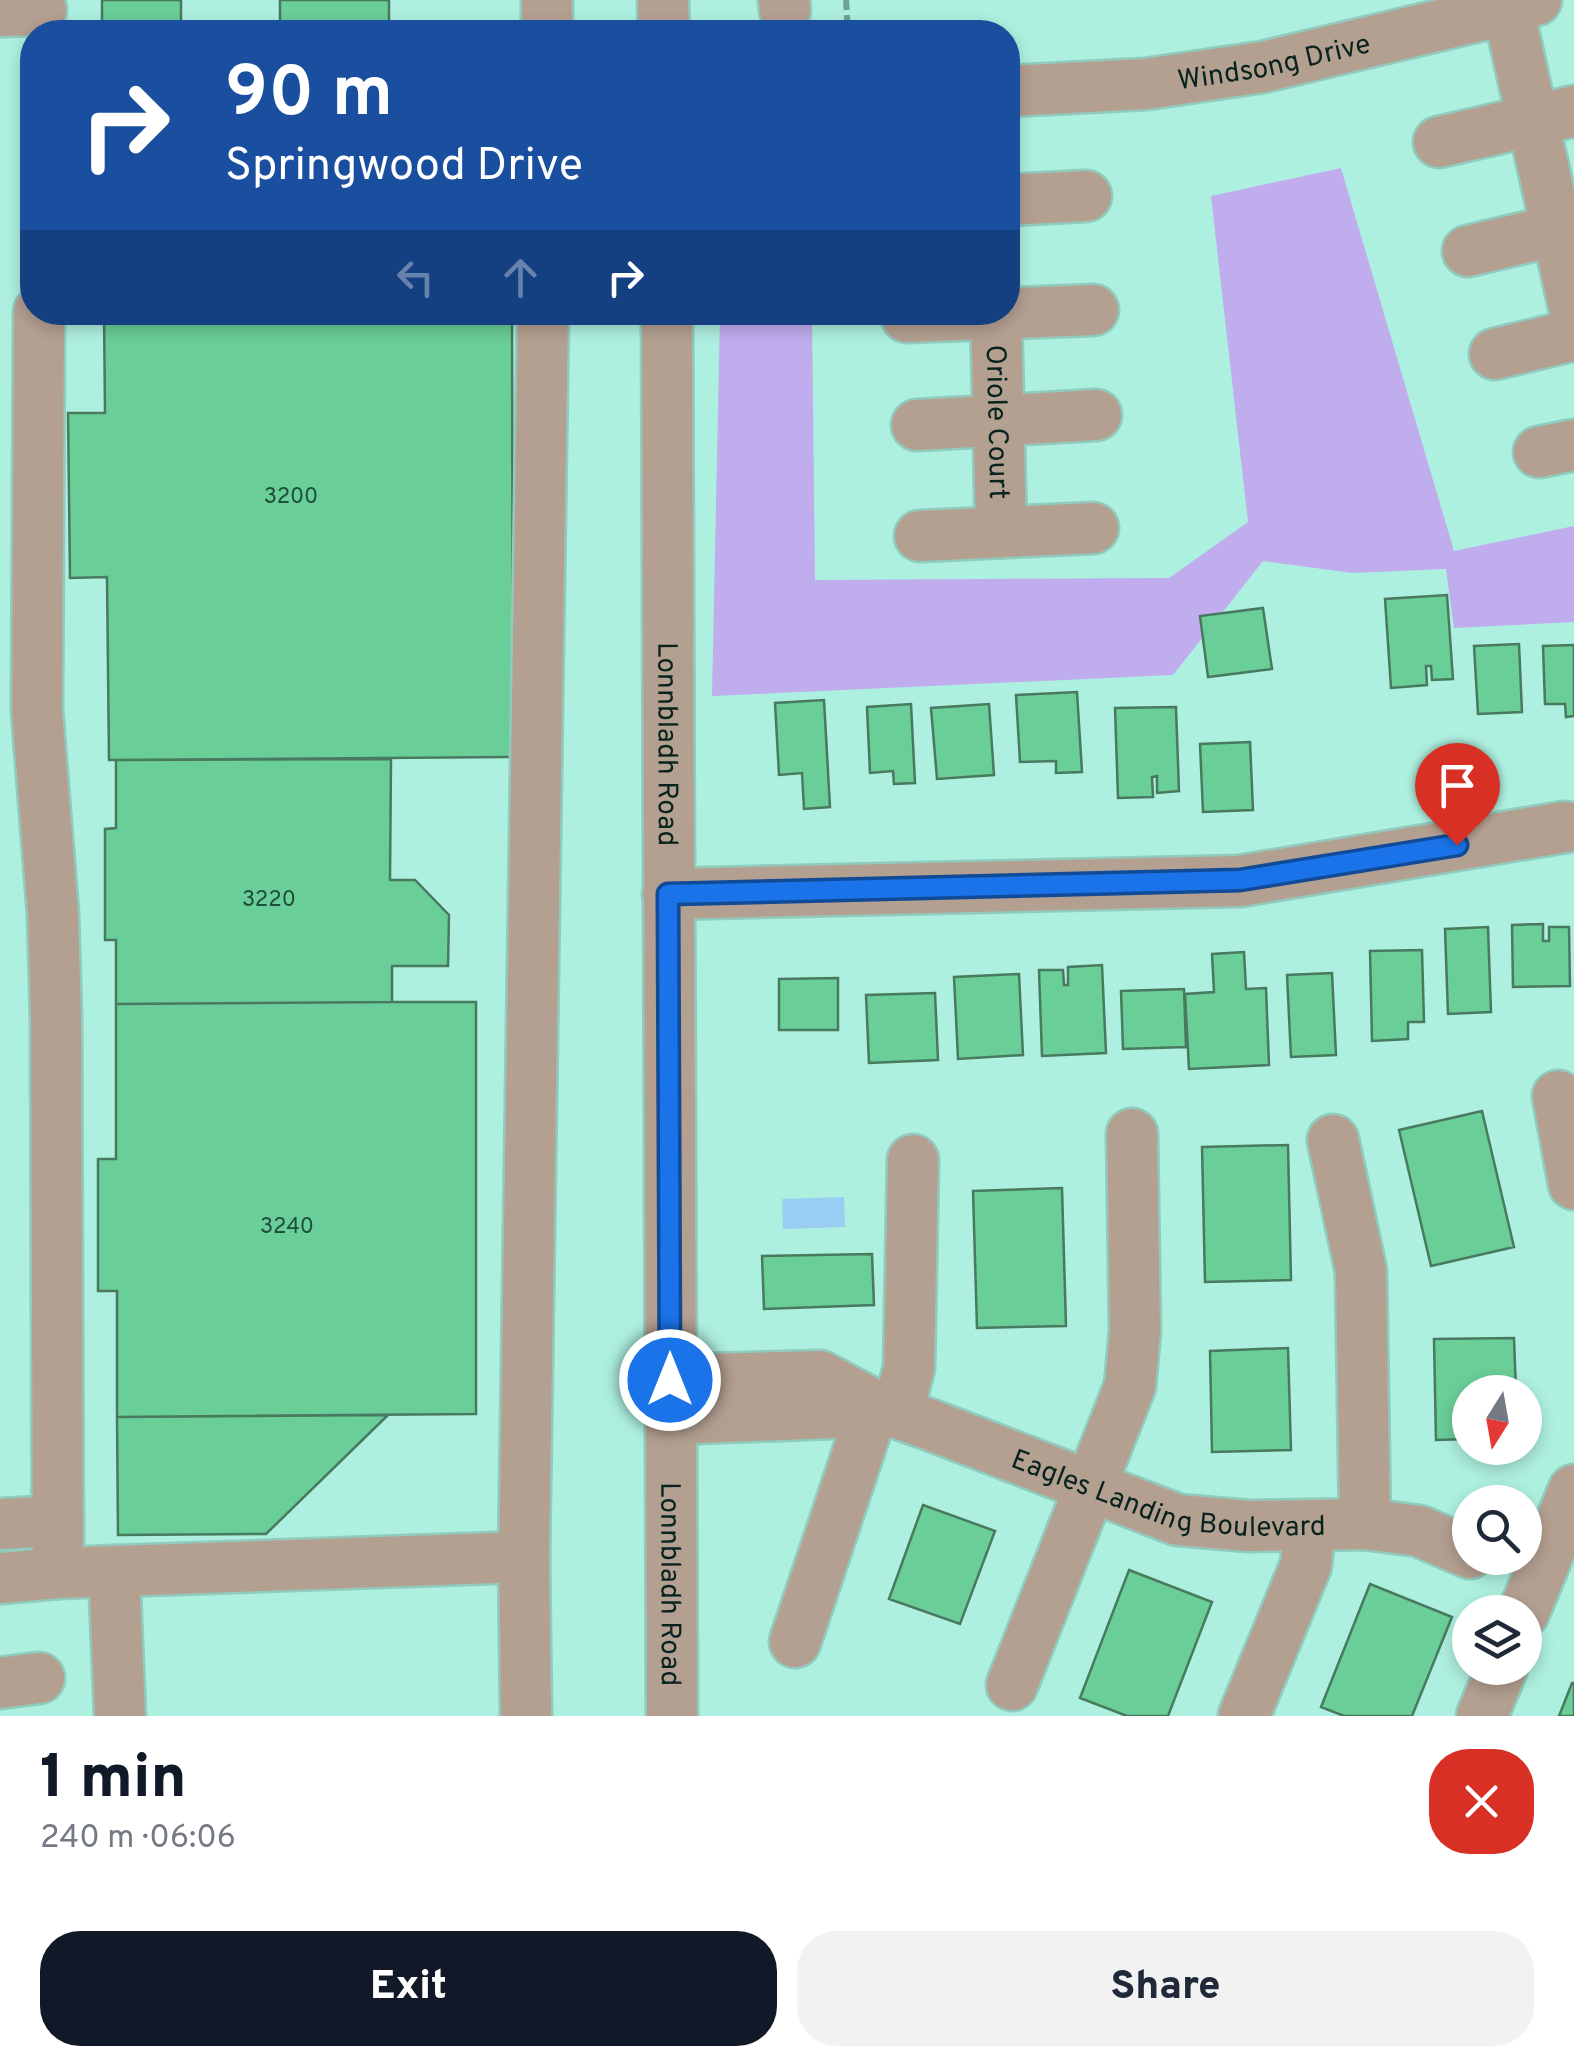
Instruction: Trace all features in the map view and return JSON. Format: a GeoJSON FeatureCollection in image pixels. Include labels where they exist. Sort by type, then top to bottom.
{"type":"FeatureCollection","features":[{"type":"Feature","properties":{"kind":"street","name":"Windsong Drive"},"geometry":{"type":"LineString","coordinates":[[1020,90],[1146,84],[1263,67],[1500,6]]}},
{"type":"Feature","properties":{"kind":"street"},"geometry":{"type":"LineString","coordinates":[[1500,6],[1553,116],[1574,306]]}},
{"type":"Feature","properties":{"kind":"street"},"geometry":{"type":"LineString","coordinates":[[1439,142],[1553,116]]}},
{"type":"Feature","properties":{"kind":"street"},"geometry":{"type":"LineString","coordinates":[[1020,199],[1086,196]]}},
{"type":"Feature","properties":{"kind":"street"},"geometry":{"type":"LineString","coordinates":[[1468,251],[1566,228]]}},
{"type":"Feature","properties":{"kind":"street"},"geometry":{"type":"LineString","coordinates":[[1020,312],[1093,310]]}},
{"type":"Feature","properties":{"kind":"street"},"geometry":{"type":"LineString","coordinates":[[38,325],[19,524],[53,914],[58,1574]]}},
{"type":"Feature","properties":{"kind":"street"},"geometry":{"type":"LineString","coordinates":[[526,1716],[524,1557],[543,325]]}},
{"type":"Feature","properties":{"kind":"street","name":"Lonnbladh Road"},"geometry":{"type":"LineString","coordinates":[[667,325],[672,1716]]}},
{"type":"Feature","properties":{"kind":"street","name":"Oriole Court"},"geometry":{"type":"LineString","coordinates":[[996,325],[1001,532]]}},
{"type":"Feature","properties":{"kind":"street"},"geometry":{"type":"LineString","coordinates":[[1494,354],[1574,335]]}},
{"type":"Feature","properties":{"kind":"street"},"geometry":{"type":"LineString","coordinates":[[917,425],[1096,415]]}},
{"type":"Feature","properties":{"kind":"street"},"geometry":{"type":"LineString","coordinates":[[920,536],[1093,528]]}},
{"type":"Feature","properties":{"kind":"street"},"geometry":{"type":"LineString","coordinates":[[668,894],[1240,880],[1566,828]]}},
{"type":"Feature","properties":{"kind":"street"},"geometry":{"type":"LineString","coordinates":[[1558,1096],[1574,1184]]}},
{"type":"Feature","properties":{"kind":"street"},"geometry":{"type":"LineString","coordinates":[[1012,1685],[1130,1386],[1134,1331],[1132,1134]]}},
{"type":"Feature","properties":{"kind":"street"},"geometry":{"type":"LineString","coordinates":[[1333,1140],[1361,1271],[1366,1524]]}},
{"type":"Feature","properties":{"kind":"street"},"geometry":{"type":"LineString","coordinates":[[795,1642],[886,1410],[909,1368],[913,1160]]}},
{"type":"Feature","properties":{"kind":"street","name":"Eagles Landing Boulevard"},"geometry":{"type":"LineString","coordinates":[[671,1399],[820,1376],[886,1410],[1178,1520],[1249,1526],[1366,1524],[1419,1531],[1452,1545]]}},
{"type":"Feature","properties":{"kind":"street"},"geometry":{"type":"LineString","coordinates":[[1530,1595],[1574,1490]]}},
{"type":"Feature","properties":{"kind":"street"},"geometry":{"type":"LineString","coordinates":[[0,1524],[58,1521]]}},
{"type":"Feature","properties":{"kind":"street"},"geometry":{"type":"LineString","coordinates":[[1244,1716],[1306,1565],[1310,1525]]}},
{"type":"Feature","properties":{"kind":"street"},"geometry":{"type":"LineString","coordinates":[[0,1578],[524,1557]]}},
{"type":"Feature","properties":{"kind":"street"},"geometry":{"type":"LineString","coordinates":[[114,1572],[120,1716]]}},
{"type":"Feature","properties":{"kind":"street"},"geometry":{"type":"LineString","coordinates":[[1503,1575],[1529,1595]]}},
{"type":"Feature","properties":{"kind":"street"},"geometry":{"type":"LineString","coordinates":[[1482,1716],[1495,1685]]}},
{"type":"Feature","properties":{"kind":"shaded area"},"geometry":{"type":"Polygon","coordinates":[[[1341,168],[1454,551],[1574,526],[1574,622],[1454,628],[1446,569],[1353,573],[1263,561],[1173,675],[712,696],[720,325],[812,325],[815,580],[1169,578],[1248,522],[1211,196],[1341,168]]]}},
{"type":"Feature","properties":{"kind":"water"},"geometry":{"type":"Polygon","coordinates":[[[844,1197],[845,1227],[783,1229],[782,1199],[844,1197]]]}},
{"type":"Feature","properties":{"kind":"building"},"geometry":{"type":"Polygon","coordinates":[[[102,0],[181,0],[181,20],[102,20],[102,0]]]}},
{"type":"Feature","properties":{"kind":"building"},"geometry":{"type":"Polygon","coordinates":[[[280,0],[389,0],[389,20],[280,20],[280,0]]]}},
{"type":"Feature","properties":{"kind":"building"},"geometry":{"type":"Polygon","coordinates":[[[104,325],[512,325],[513,757],[109,760],[107,577],[70,578],[68,413],[105,413],[104,325]]]}},
{"type":"Feature","properties":{"kind":"building"},"geometry":{"type":"Polygon","coordinates":[[[1447,595],[1453,679],[1432,680],[1431,666],[1426,666],[1427,685],[1391,688],[1385,599],[1447,595]]]}},
{"type":"Feature","properties":{"kind":"building"},"geometry":{"type":"Polygon","coordinates":[[[1263,608],[1272,669],[1208,677],[1200,616],[1263,608]]]}},
{"type":"Feature","properties":{"kind":"building"},"geometry":{"type":"Polygon","coordinates":[[[1519,644],[1522,712],[1478,714],[1474,646],[1519,644]]]}},
{"type":"Feature","properties":{"kind":"building"},"geometry":{"type":"Polygon","coordinates":[[[1574,645],[1574,716],[1566,717],[1565,704],[1545,704],[1543,646],[1574,645]]]}},
{"type":"Feature","properties":{"kind":"building"},"geometry":{"type":"Polygon","coordinates":[[[1077,692],[1082,772],[1056,773],[1056,761],[1020,762],[1016,695],[1077,692]]]}},
{"type":"Feature","properties":{"kind":"building"},"geometry":{"type":"Polygon","coordinates":[[[824,700],[830,807],[804,809],[802,773],[779,775],[775,703],[824,700]]]}},
{"type":"Feature","properties":{"kind":"building"},"geometry":{"type":"Polygon","coordinates":[[[911,704],[915,783],[894,784],[893,771],[870,773],[867,707],[911,704]]]}},
{"type":"Feature","properties":{"kind":"building"},"geometry":{"type":"Polygon","coordinates":[[[989,704],[994,775],[937,779],[931,708],[989,704]]]}},
{"type":"Feature","properties":{"kind":"building"},"geometry":{"type":"Polygon","coordinates":[[[1176,707],[1179,791],[1157,793],[1157,776],[1152,777],[1153,797],[1118,798],[1115,708],[1176,707]]]}},
{"type":"Feature","properties":{"kind":"building"},"geometry":{"type":"Polygon","coordinates":[[[1250,742],[1253,810],[1203,812],[1200,744],[1250,742]]]}},
{"type":"Feature","properties":{"kind":"building"},"geometry":{"type":"Polygon","coordinates":[[[391,759],[390,880],[415,880],[449,915],[448,966],[392,966],[392,1002],[116,1004],[116,940],[105,940],[105,829],[116,828],[116,760],[391,759]]]}},
{"type":"Feature","properties":{"kind":"building"},"geometry":{"type":"Polygon","coordinates":[[[1543,924],[1543,941],[1549,941],[1549,927],[1569,927],[1570,986],[1513,987],[1512,925],[1543,924]]]}},
{"type":"Feature","properties":{"kind":"building"},"geometry":{"type":"Polygon","coordinates":[[[1488,927],[1491,1012],[1448,1014],[1445,929],[1488,927]]]}},
{"type":"Feature","properties":{"kind":"building"},"geometry":{"type":"Polygon","coordinates":[[[1422,950],[1424,1022],[1408,1022],[1408,1039],[1372,1041],[1370,951],[1422,950]]]}},
{"type":"Feature","properties":{"kind":"building"},"geometry":{"type":"Polygon","coordinates":[[[1244,952],[1246,989],[1266,988],[1269,1065],[1189,1069],[1185,994],[1214,992],[1212,954],[1244,952]]]}},
{"type":"Feature","properties":{"kind":"building"},"geometry":{"type":"Polygon","coordinates":[[[1102,965],[1106,1053],[1042,1056],[1039,970],[1063,970],[1064,985],[1068,985],[1068,967],[1102,965]]]}},
{"type":"Feature","properties":{"kind":"building"},"geometry":{"type":"Polygon","coordinates":[[[1332,973],[1336,1055],[1291,1057],[1287,975],[1332,973]]]}},
{"type":"Feature","properties":{"kind":"building"},"geometry":{"type":"Polygon","coordinates":[[[1019,974],[1023,1055],[958,1059],[954,977],[1019,974]]]}},
{"type":"Feature","properties":{"kind":"building"},"geometry":{"type":"Polygon","coordinates":[[[838,978],[838,1030],[779,1030],[779,979],[838,978]]]}},
{"type":"Feature","properties":{"kind":"building"},"geometry":{"type":"Polygon","coordinates":[[[1184,989],[1186,1047],[1123,1049],[1121,991],[1184,989]]]}},
{"type":"Feature","properties":{"kind":"building"},"geometry":{"type":"Polygon","coordinates":[[[935,993],[938,1060],[869,1063],[866,995],[935,993]]]}},
{"type":"Feature","properties":{"kind":"building"},"geometry":{"type":"Polygon","coordinates":[[[476,1002],[476,1414],[117,1417],[117,1291],[98,1291],[98,1159],[116,1159],[116,1004],[476,1002]]]}},
{"type":"Feature","properties":{"kind":"building"},"geometry":{"type":"Polygon","coordinates":[[[1482,1111],[1514,1247],[1431,1266],[1399,1130],[1482,1111]]]}},
{"type":"Feature","properties":{"kind":"building"},"geometry":{"type":"Polygon","coordinates":[[[1288,1145],[1291,1280],[1205,1282],[1202,1147],[1288,1145]]]}},
{"type":"Feature","properties":{"kind":"building"},"geometry":{"type":"Polygon","coordinates":[[[1062,1188],[1066,1326],[977,1328],[973,1191],[1062,1188]]]}},
{"type":"Feature","properties":{"kind":"building"},"geometry":{"type":"Polygon","coordinates":[[[872,1254],[874,1305],[764,1309],[762,1256],[872,1254]]]}},
{"type":"Feature","properties":{"kind":"building"},"geometry":{"type":"Polygon","coordinates":[[[1514,1338],[1515,1375],[1452,1375],[1452,1440],[1436,1440],[1434,1339],[1514,1338]]]}},
{"type":"Feature","properties":{"kind":"building"},"geometry":{"type":"Polygon","coordinates":[[[1288,1348],[1291,1450],[1212,1452],[1210,1351],[1288,1348]]]}},
{"type":"Feature","properties":{"kind":"building"},"geometry":{"type":"Polygon","coordinates":[[[388,1415],[266,1534],[118,1535],[117,1417],[388,1415]]]}},
{"type":"Feature","properties":{"kind":"building"},"geometry":{"type":"Polygon","coordinates":[[[923,1505],[995,1531],[960,1624],[889,1599],[923,1505]]]}},
{"type":"Feature","properties":{"kind":"building"},"geometry":{"type":"Polygon","coordinates":[[[1129,1570],[1212,1602],[1168,1716],[1127,1716],[1080,1698],[1129,1570]]]}},
{"type":"Feature","properties":{"kind":"building"},"geometry":{"type":"Polygon","coordinates":[[[1370,1584],[1452,1617],[1412,1716],[1344,1716],[1321,1707],[1370,1584]]]}},
{"type":"Feature","properties":{"kind":"building"},"geometry":{"type":"Polygon","coordinates":[[[1572,1683],[1574,1716],[1559,1716],[1572,1683]]]}},
{"type":"Feature","properties":{"kind":"route"},"geometry":{"type":"LineString","coordinates":[[670,1380],[668,894],[1240,880],[1457,845]]}}]}
